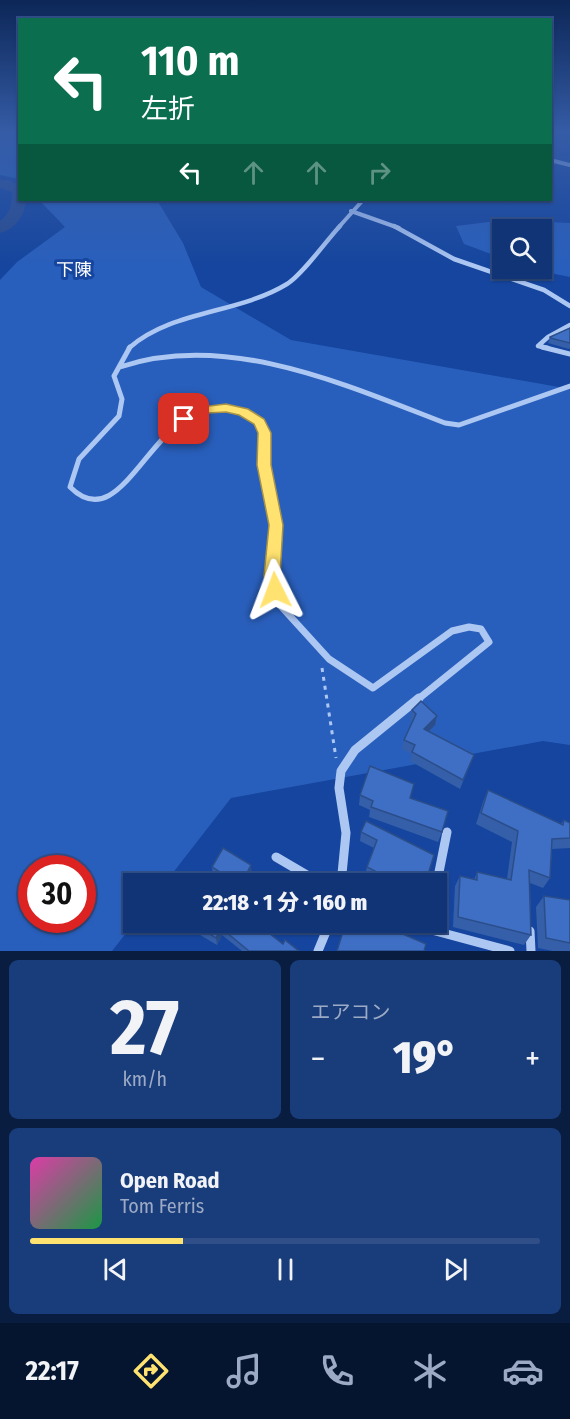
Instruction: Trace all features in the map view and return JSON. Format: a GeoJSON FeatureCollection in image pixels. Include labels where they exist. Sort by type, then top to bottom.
{"type":"FeatureCollection","features":[{"type":"Feature","properties":{"kind":"street"},"geometry":{"type":"LineString","coordinates":[[342,873],[346,825],[338,794],[339,778],[345,762],[355,750],[489,642],[481,629],[469,627],[452,631],[373,688],[329,659],[278,603],[272,576],[276,525],[264,465],[264,433],[259,422],[243,412],[226,408],[205,409],[184,419],[168,431],[118,491],[103,500],[81,498],[70,487],[79,459],[119,416],[122,399],[114,376],[129,348],[144,335],[194,317],[256,300],[289,283],[362,201]]}},
{"type":"Feature","properties":{"kind":"street"},"geometry":{"type":"LineString","coordinates":[[351,211],[400,228],[454,259],[544,290],[570,306]]}},
{"type":"Feature","properties":{"kind":"street"},"geometry":{"type":"LineString","coordinates":[[570,325],[548,337],[538,346],[570,354]]}},
{"type":"Feature","properties":{"kind":"street"},"geometry":{"type":"LineString","coordinates":[[120,367],[134,362],[196,356],[229,357],[290,367],[337,381],[445,423],[459,425],[570,386]]}},
{"type":"Feature","properties":{"kind":"street"},"geometry":{"type":"LineString","coordinates":[[439,873],[447,832]]}},
{"type":"Feature","properties":{"kind":"street"},"geometry":{"type":"LineString","coordinates":[[276,856],[304,873]]}},
{"type":"Feature","properties":{"kind":"street"},"geometry":{"type":"LineString","coordinates":[[530,920],[531,951]]}},
{"type":"Feature","properties":{"kind":"street"},"geometry":{"type":"LineString","coordinates":[[447,932],[510,951]]}},
{"type":"Feature","properties":{"kind":"street"},"geometry":{"type":"LineString","coordinates":[[318,951],[325,933]]}},
{"type":"Feature","properties":{"kind":"path"},"geometry":{"type":"LineString","coordinates":[[322,665],[339,778]]}},
{"type":"Feature","properties":{"kind":"shaded area"},"geometry":{"type":"Polygon","coordinates":[[[40,201],[158,201],[183,243],[201,287],[291,340],[570,389],[570,745],[543,741],[231,798],[173,873],[123,873],[123,933],[126,933],[112,951],[0,951],[0,280],[17,262],[65,227],[40,201]]]}},
{"type":"Feature","properties":{"kind":"shaded area"},"geometry":{"type":"Polygon","coordinates":[[[492,222],[492,254],[464,244],[456,226],[492,222]]]}},
{"type":"Feature","properties":{"kind":"shaded area"},"geometry":{"type":"Polygon","coordinates":[[[552,222],[570,223],[570,277],[552,273],[552,222]]]}},
{"type":"Feature","properties":{"kind":"building"},"geometry":{"type":"Polygon","coordinates":[[[570,328],[570,343],[550,338],[550,337],[570,328]]]}},
{"type":"Feature","properties":{"kind":"building"},"geometry":{"type":"Polygon","coordinates":[[[421,701],[437,716],[424,729],[474,755],[463,780],[412,752],[415,745],[404,740],[416,714],[412,710],[421,701]]]}},
{"type":"Feature","properties":{"kind":"building"},"geometry":{"type":"Polygon","coordinates":[[[370,766],[414,784],[410,798],[448,811],[442,832],[371,807],[373,801],[360,795],[370,766]]]}},
{"type":"Feature","properties":{"kind":"building"},"geometry":{"type":"Polygon","coordinates":[[[488,790],[563,825],[564,820],[570,823],[570,838],[552,839],[550,878],[529,870],[531,935],[458,917],[460,876],[477,880],[477,872],[511,880],[518,831],[481,813],[488,790]]]}},
{"type":"Feature","properties":{"kind":"building"},"geometry":{"type":"Polygon","coordinates":[[[366,821],[434,855],[428,873],[379,873],[367,867],[377,840],[361,832],[366,821]]]}},
{"type":"Feature","properties":{"kind":"building"},"geometry":{"type":"Polygon","coordinates":[[[223,848],[251,865],[247,873],[221,873],[212,867],[223,848]]]}},
{"type":"Feature","properties":{"kind":"building"},"geometry":{"type":"Polygon","coordinates":[[[544,896],[570,900],[570,943],[546,938],[544,896]]]}},
{"type":"Feature","properties":{"kind":"building"},"geometry":{"type":"Polygon","coordinates":[[[208,933],[218,933],[216,938],[208,933]]]}},
{"type":"Feature","properties":{"kind":"building"},"geometry":{"type":"Polygon","coordinates":[[[227,933],[269,933],[283,944],[285,940],[299,951],[249,951],[227,933]]]}},
{"type":"Feature","properties":{"kind":"building"},"geometry":{"type":"Polygon","coordinates":[[[343,933],[400,933],[426,944],[424,951],[337,951],[343,933]]]}},
{"type":"Feature","properties":{"kind":"waterway"},"geometry":{"type":"LineString","coordinates":[[0,184],[8,184],[18,189]]}},
{"type":"Feature","properties":{"kind":"waterway"},"geometry":{"type":"LineString","coordinates":[[0,228],[14,217],[19,201]]}},
{"type":"Feature","properties":{"kind":"district","name":"下陳"},"geometry":{"type":"Point","coordinates":[74,270]}},
{"type":"Feature","properties":{"kind":"route"},"geometry":{"type":"LineString","coordinates":[[184,419],[205,409],[226,408],[243,412],[259,422],[264,433],[264,465],[276,525],[272,576],[275,590]]}}]}
